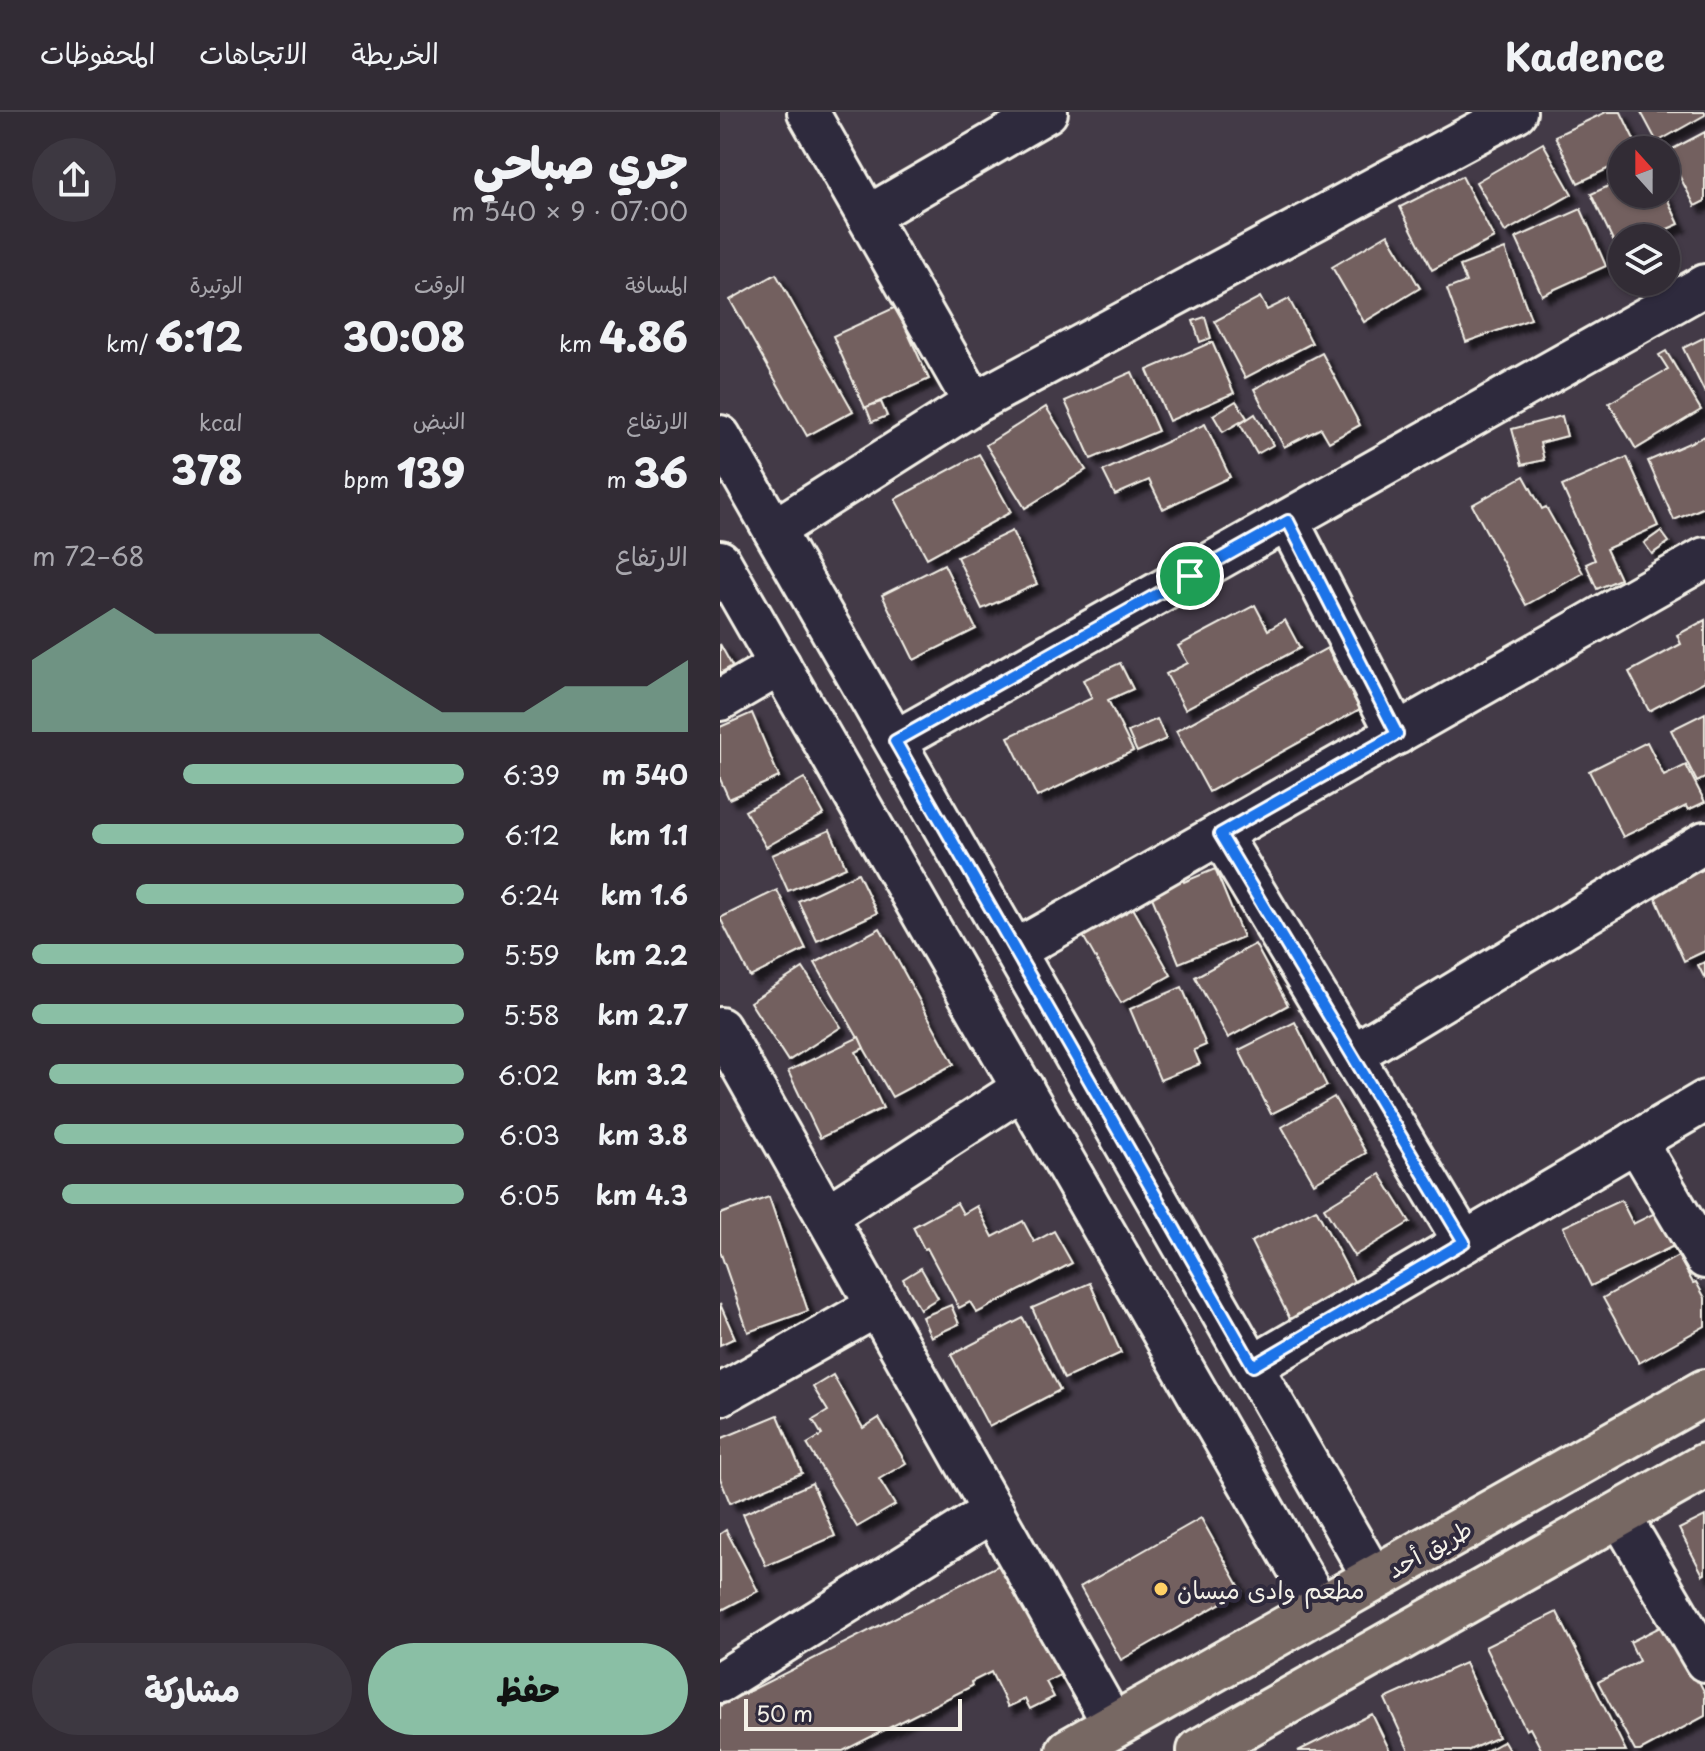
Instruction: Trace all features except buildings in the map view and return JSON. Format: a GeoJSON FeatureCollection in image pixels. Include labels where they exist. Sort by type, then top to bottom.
{"type":"FeatureCollection","features":[{"type":"Feature","properties":{"kind":"main road","name":"طريق أحد"},"geometry":{"type":"LineString","coordinates":[[1069,1751],[1705,1392]]}},
{"type":"Feature","properties":{"kind":"main road"},"geometry":{"type":"LineString","coordinates":[[1200,1751],[1705,1466]]}},
{"type":"Feature","properties":{"kind":"street"},"geometry":{"type":"LineString","coordinates":[[808,112],[974,403]]}},
{"type":"Feature","properties":{"kind":"street"},"geometry":{"type":"LineString","coordinates":[[868,216],[1047,112]]}},
{"type":"Feature","properties":{"kind":"street"},"geometry":{"type":"LineString","coordinates":[[774,530],[974,403],[1516,112]]}},
{"type":"Feature","properties":{"kind":"street"},"geometry":{"type":"LineString","coordinates":[[895,741],[1705,285]]}},
{"type":"Feature","properties":{"kind":"street"},"geometry":{"type":"LineString","coordinates":[[720,436],[1374,1579]]}},
{"type":"Feature","properties":{"kind":"street"},"geometry":{"type":"LineString","coordinates":[[1288,521],[1397,734]]}},
{"type":"Feature","properties":{"kind":"street"},"geometry":{"type":"LineString","coordinates":[[1016,950],[1705,558]]}},
{"type":"Feature","properties":{"kind":"street"},"geometry":{"type":"LineString","coordinates":[[720,561],[1321,1609]]}},
{"type":"Feature","properties":{"kind":"street"},"geometry":{"type":"LineString","coordinates":[[720,700],[780,665]]}},
{"type":"Feature","properties":{"kind":"street"},"geometry":{"type":"LineString","coordinates":[[1220,834],[1464,1242]]}},
{"type":"Feature","properties":{"kind":"street"},"geometry":{"type":"LineString","coordinates":[[1352,1055],[1705,842]]}},
{"type":"Feature","properties":{"kind":"street"},"geometry":{"type":"LineString","coordinates":[[720,1028],[1114,1726]]}},
{"type":"Feature","properties":{"kind":"street"},"geometry":{"type":"LineString","coordinates":[[826,1216],[1023,1088]]}},
{"type":"Feature","properties":{"kind":"street"},"geometry":{"type":"LineString","coordinates":[[1253,1366],[1705,1101]]}},
{"type":"Feature","properties":{"kind":"street"},"geometry":{"type":"LineString","coordinates":[[1636,1141],[1705,1258]]}},
{"type":"Feature","properties":{"kind":"street"},"geometry":{"type":"LineString","coordinates":[[720,1395],[877,1306]]}},
{"type":"Feature","properties":{"kind":"street"},"geometry":{"type":"LineString","coordinates":[[720,1682],[993,1511]]}},
{"type":"Feature","properties":{"kind":"street"},"geometry":{"type":"LineString","coordinates":[[1619,1514],[1705,1661]]}},
{"type":"Feature","properties":{"kind":"place","name":"مطعم وادى ميسان"},"geometry":{"type":"Point","coordinates":[1161,1589]}},
{"type":"Feature","properties":{"kind":"route"},"geometry":{"type":"LineString","coordinates":[[1288,521],[1397,734],[1220,834],[1464,1242],[1253,1366],[895,741],[1190,576],[1288,521]]}}]}
